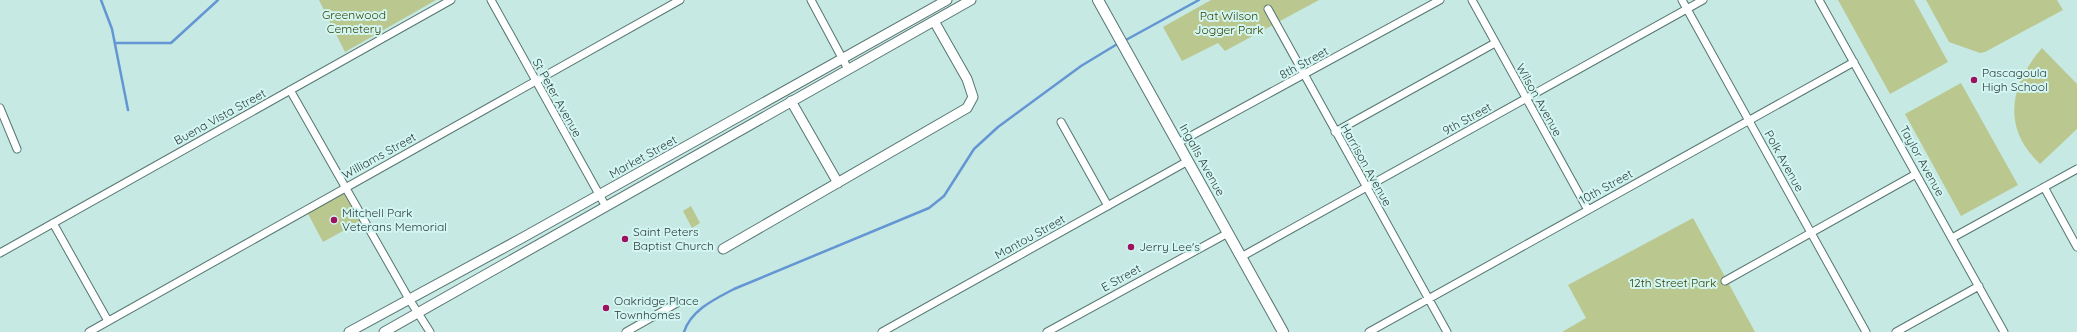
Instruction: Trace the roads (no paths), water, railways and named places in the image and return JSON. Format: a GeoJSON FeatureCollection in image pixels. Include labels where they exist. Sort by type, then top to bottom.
{"type":"FeatureCollection","features":[{"type":"Feature","properties":{"kind":"main road","name":"Ingalls Avenue"},"geometry":{"type":"LineString","coordinates":[[1098,0],[1228,232],[1282,332]]}},
{"type":"Feature","properties":{"kind":"street","name":"Buena Vista Street"},"geometry":{"type":"LineString","coordinates":[[0,252],[451,0]]}},
{"type":"Feature","properties":{"kind":"street","name":"St Peter Avenue"},"geometry":{"type":"LineString","coordinates":[[491,0],[535,81],[606,205]]}},
{"type":"Feature","properties":{"kind":"street","name":"Williams Street"},"geometry":{"type":"LineString","coordinates":[[89,332],[680,0]]}},
{"type":"Feature","properties":{"kind":"street"},"geometry":{"type":"LineString","coordinates":[[811,0],[848,69]]}},
{"type":"Feature","properties":{"kind":"street","name":"Market Street"},"geometry":{"type":"LineString","coordinates":[[349,332],[599,195],[947,0]]}},
{"type":"Feature","properties":{"kind":"street","name":"Market Street"},"geometry":{"type":"LineString","coordinates":[[384,332],[606,205],[971,0]]}},
{"type":"Feature","properties":{"kind":"street","name":"8th Street"},"geometry":{"type":"LineString","coordinates":[[1178,144],[1440,0]]}},
{"type":"Feature","properties":{"kind":"street","name":"Wilson Avenue"},"geometry":{"type":"LineString","coordinates":[[1472,0],[1588,210]]}},
{"type":"Feature","properties":{"kind":"street","name":"Polk Avenue"},"geometry":{"type":"LineString","coordinates":[[1682,0],[1866,332]]}},
{"type":"Feature","properties":{"kind":"street","name":"9th Street"},"geometry":{"type":"LineString","coordinates":[[1241,257],[1703,0]]}},
{"type":"Feature","properties":{"kind":"street","name":"Taylor Avenue"},"geometry":{"type":"LineString","coordinates":[[1820,0],[2004,332]]}},
{"type":"Feature","properties":{"kind":"street","name":"Harrison Avenue"},"geometry":{"type":"LineString","coordinates":[[1268,9],[1446,332]]}},
{"type":"Feature","properties":{"kind":"street"},"geometry":{"type":"LineString","coordinates":[[723,249],[967,108],[973,97],[968,79],[934,21]]}},
{"type":"Feature","properties":{"kind":"street"},"geometry":{"type":"LineString","coordinates":[[1335,132],[1495,43]]}},
{"type":"Feature","properties":{"kind":"street","name":"10th Street"},"geometry":{"type":"LineString","coordinates":[[1369,332],[1854,62]]}},
{"type":"Feature","properties":{"kind":"street"},"geometry":{"type":"LineString","coordinates":[[290,90],[409,299],[430,332]]}},
{"type":"Feature","properties":{"kind":"street"},"geometry":{"type":"LineString","coordinates":[[791,101],[838,183]]}},
{"type":"Feature","properties":{"kind":"street"},"geometry":{"type":"LineString","coordinates":[[0,108],[17,149]]}},
{"type":"Feature","properties":{"kind":"street"},"geometry":{"type":"LineString","coordinates":[[1061,122],[1108,206]]}},
{"type":"Feature","properties":{"kind":"street","name":"Mantou Street"},"geometry":{"type":"LineString","coordinates":[[882,332],[1188,161]]}},
{"type":"Feature","properties":{"kind":"street"},"geometry":{"type":"LineString","coordinates":[[1952,238],[2077,169]]}},
{"type":"Feature","properties":{"kind":"street"},"geometry":{"type":"LineString","coordinates":[[1725,281],[1916,174]]}},
{"type":"Feature","properties":{"kind":"street"},"geometry":{"type":"LineString","coordinates":[[2044,187],[2077,247]]}},
{"type":"Feature","properties":{"kind":"street"},"geometry":{"type":"LineString","coordinates":[[54,223],[108,321]]}},
{"type":"Feature","properties":{"kind":"street","name":"E Street"},"geometry":{"type":"LineString","coordinates":[[1047,332],[1228,232]]}},
{"type":"Feature","properties":{"kind":"street"},"geometry":{"type":"LineString","coordinates":[[1896,332],[1979,286]]}},
{"type":"Feature","properties":{"kind":"street"},"geometry":{"type":"LineString","coordinates":[[626,332],[677,303]]}},
{"type":"Feature","properties":{"kind":"waterway"},"geometry":{"type":"LineString","coordinates":[[101,0],[112,29],[128,110]]}},
{"type":"Feature","properties":{"kind":"waterway"},"geometry":{"type":"LineString","coordinates":[[115,43],[171,43],[218,0]]}},
{"type":"Feature","properties":{"kind":"waterway"},"geometry":{"type":"LineString","coordinates":[[1124,41],[1199,0]]}},
{"type":"Feature","properties":{"kind":"waterway"},"geometry":{"type":"LineString","coordinates":[[684,332],[687,324],[698,311],[712,301],[734,289],[929,208],[944,196],[974,149],[998,127],[1081,66],[1119,43]]}},
{"type":"Feature","properties":{"kind":"place","name":"Pascagoula High School"},"geometry":{"type":"Point","coordinates":[1974,80]}},
{"type":"Feature","properties":{"kind":"place","name":"Mitchell Park Veterans Memorial"},"geometry":{"type":"Point","coordinates":[334,220]}},
{"type":"Feature","properties":{"kind":"place","name":"Saint Peters Baptist Church"},"geometry":{"type":"Point","coordinates":[625,239]}},
{"type":"Feature","properties":{"kind":"place","name":"Jerry Lee's"},"geometry":{"type":"Point","coordinates":[1131,247]}},
{"type":"Feature","properties":{"kind":"place","name":"Oakridge Place Townhomes"},"geometry":{"type":"Point","coordinates":[606,308]}},
{"type":"Feature","properties":{"kind":"park label","name":"Greenwood Cemetery"},"geometry":{"type":"Point","coordinates":[354,22]}},
{"type":"Feature","properties":{"kind":"park label","name":"Pat Wilson Jogger Park"},"geometry":{"type":"Point","coordinates":[1229,23]}},
{"type":"Feature","properties":{"kind":"park label","name":"12th Street Park"},"geometry":{"type":"Point","coordinates":[1673,283]}}]}
